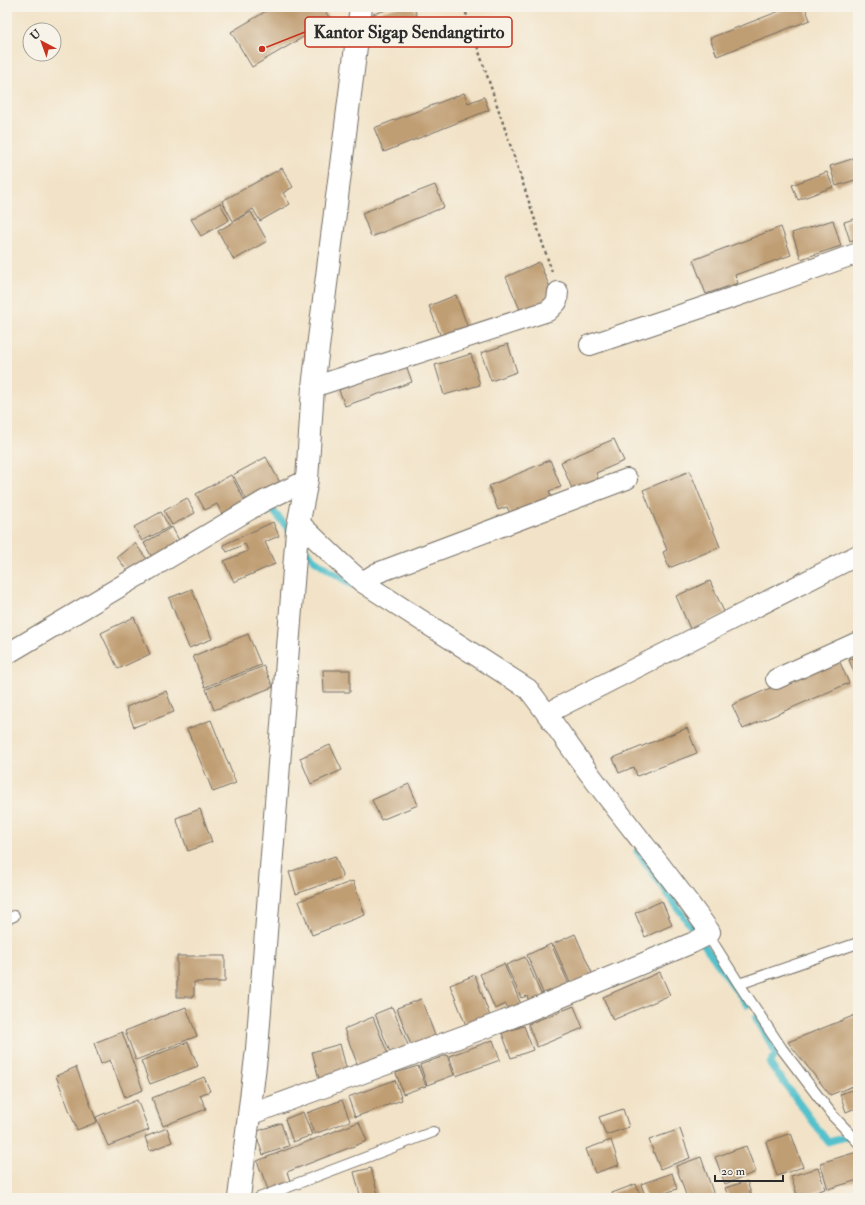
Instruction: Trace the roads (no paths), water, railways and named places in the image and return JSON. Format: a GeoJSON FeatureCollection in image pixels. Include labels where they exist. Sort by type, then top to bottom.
{"type":"FeatureCollection","features":[{"type":"Feature","properties":{"kind":"street"},"geometry":{"type":"LineString","coordinates":[[239,1198],[257,1049],[298,522],[307,480],[313,387],[361,7]]}},
{"type":"Feature","properties":{"kind":"street"},"geometry":{"type":"LineString","coordinates":[[590,345],[858,254]]}},
{"type":"Feature","properties":{"kind":"street"},"geometry":{"type":"LineString","coordinates":[[313,387],[548,311],[557,302],[558,292]]}},
{"type":"Feature","properties":{"kind":"street"},"geometry":{"type":"LineString","coordinates":[[362,582],[377,573],[627,479]]}},
{"type":"Feature","properties":{"kind":"street"},"geometry":{"type":"LineString","coordinates":[[7,654],[264,501],[307,480]]}},
{"type":"Feature","properties":{"kind":"street"},"geometry":{"type":"LineString","coordinates":[[249,1115],[504,1021],[701,939],[710,932],[591,776],[548,714],[528,689],[362,582],[298,522]]}},
{"type":"Feature","properties":{"kind":"street"},"geometry":{"type":"LineString","coordinates":[[548,714],[559,707],[858,555]]}},
{"type":"Feature","properties":{"kind":"street"},"geometry":{"type":"LineString","coordinates":[[776,679],[858,642]]}},
{"type":"Feature","properties":{"kind":"lane"},"geometry":{"type":"LineString","coordinates":[[701,939],[739,984],[782,1049],[833,1116],[858,1142]]}},
{"type":"Feature","properties":{"kind":"lane"},"geometry":{"type":"LineString","coordinates":[[739,984],[858,943]]}},
{"type":"Feature","properties":{"kind":"lane"},"geometry":{"type":"LineString","coordinates":[[260,1198],[433,1132]]}},
{"type":"Feature","properties":{"kind":"waterway"},"geometry":{"type":"LineString","coordinates":[[264,508],[269,506],[292,533]]}},
{"type":"Feature","properties":{"kind":"waterway"},"geometry":{"type":"LineString","coordinates":[[301,544],[313,559],[352,585]]}},
{"type":"Feature","properties":{"kind":"waterway"},"geometry":{"type":"LineString","coordinates":[[637,851],[747,1005]]}},
{"type":"Feature","properties":{"kind":"waterway"},"geometry":{"type":"LineString","coordinates":[[756,1018],[776,1053],[770,1064],[828,1142],[849,1136],[853,1140]]}},
{"type":"Feature","properties":{"kind":"place","name":"Kantor Sigap Sendangtirto"},"geometry":{"type":"Point","coordinates":[262,49]}}]}
